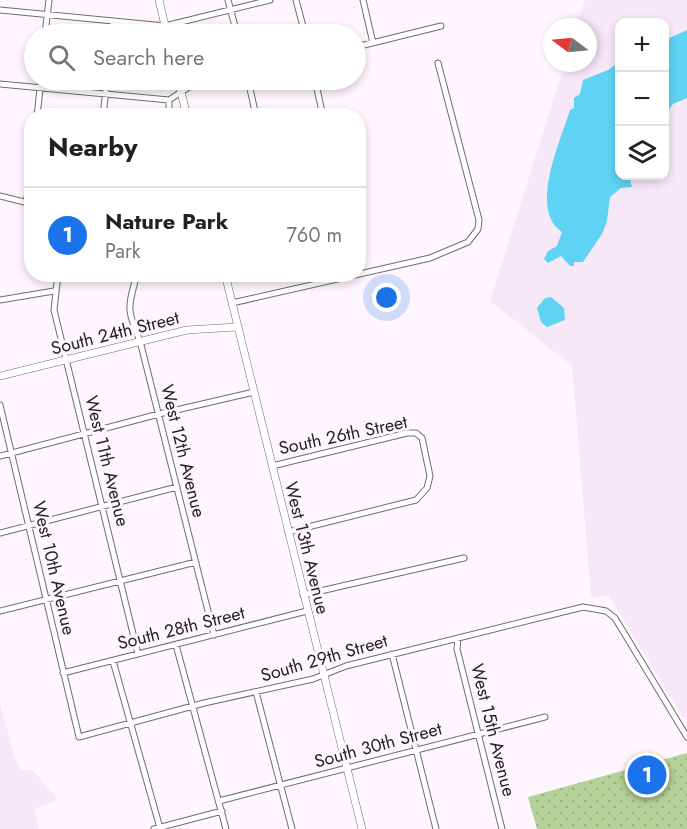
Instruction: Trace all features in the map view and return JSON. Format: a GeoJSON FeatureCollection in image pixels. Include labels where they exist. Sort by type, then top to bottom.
{"type":"FeatureCollection","features":[{"type":"Feature","properties":{"kind":"street"},"geometry":{"type":"LineString","coordinates":[[46,24],[49,0]]}},
{"type":"Feature","properties":{"kind":"street"},"geometry":{"type":"LineString","coordinates":[[159,0],[165,24]]}},
{"type":"Feature","properties":{"kind":"street"},"geometry":{"type":"LineString","coordinates":[[228,0],[234,24]]}},
{"type":"Feature","properties":{"kind":"street"},"geometry":{"type":"LineString","coordinates":[[173,24],[270,0]]}},
{"type":"Feature","properties":{"kind":"street"},"geometry":{"type":"LineString","coordinates":[[296,0],[302,24]]}},
{"type":"Feature","properties":{"kind":"street"},"geometry":{"type":"LineString","coordinates":[[363,0],[373,43]]}},
{"type":"Feature","properties":{"kind":"street"},"geometry":{"type":"LineString","coordinates":[[0,10],[144,24]]}},
{"type":"Feature","properties":{"kind":"street"},"geometry":{"type":"LineString","coordinates":[[366,45],[441,26]]}},
{"type":"Feature","properties":{"kind":"street"},"geometry":{"type":"LineString","coordinates":[[366,273],[416,262],[457,247],[474,236],[479,220],[438,63]]}},
{"type":"Feature","properties":{"kind":"street"},"geometry":{"type":"LineString","coordinates":[[0,84],[24,86]]}},
{"type":"Feature","properties":{"kind":"street"},"geometry":{"type":"LineString","coordinates":[[38,108],[40,90]]}},
{"type":"Feature","properties":{"kind":"street"},"geometry":{"type":"LineString","coordinates":[[62,90],[169,100],[186,90]]}},
{"type":"Feature","properties":{"kind":"street"},"geometry":{"type":"LineString","coordinates":[[104,108],[105,90]]}},
{"type":"Feature","properties":{"kind":"street"},"geometry":{"type":"LineString","coordinates":[[181,90],[185,108]]}},
{"type":"Feature","properties":{"kind":"street"},"geometry":{"type":"LineString","coordinates":[[250,90],[254,108]]}},
{"type":"Feature","properties":{"kind":"street"},"geometry":{"type":"LineString","coordinates":[[317,90],[321,108]]}},
{"type":"Feature","properties":{"kind":"street"},"geometry":{"type":"LineString","coordinates":[[169,100],[169,108]]}},
{"type":"Feature","properties":{"kind":"street"},"geometry":{"type":"LineString","coordinates":[[0,196],[24,203]]}},
{"type":"Feature","properties":{"kind":"street","name":"West 11th Avenue"},"geometry":{"type":"LineString","coordinates":[[56,282],[54,310],[138,654]]}},
{"type":"Feature","properties":{"kind":"street","name":"West 12th Avenue"},"geometry":{"type":"LineString","coordinates":[[135,282],[128,310],[140,341],[214,635]]}},
{"type":"Feature","properties":{"kind":"street","name":"West 13th Avenue"},"geometry":{"type":"LineString","coordinates":[[227,282],[362,829]]}},
{"type":"Feature","properties":{"kind":"street"},"geometry":{"type":"LineString","coordinates":[[232,303],[326,282]]}},
{"type":"Feature","properties":{"kind":"street"},"geometry":{"type":"LineString","coordinates":[[0,300],[54,291]]}},
{"type":"Feature","properties":{"kind":"street","name":"South 24th Street"},"geometry":{"type":"LineString","coordinates":[[0,376],[199,328],[237,327]]}},
{"type":"Feature","properties":{"kind":"street"},"geometry":{"type":"LineString","coordinates":[[0,456],[159,414],[254,392]]}},
{"type":"Feature","properties":{"kind":"street","name":"West 10th Avenue"},"geometry":{"type":"LineString","coordinates":[[0,405],[79,737]]}},
{"type":"Feature","properties":{"kind":"street","name":"South 26th Street"},"geometry":{"type":"LineString","coordinates":[[272,466],[407,433],[420,435],[430,476],[423,494],[410,502],[288,532]]}},
{"type":"Feature","properties":{"kind":"street"},"geometry":{"type":"LineString","coordinates":[[0,533],[177,487]]}},
{"type":"Feature","properties":{"kind":"street"},"geometry":{"type":"LineString","coordinates":[[303,595],[464,558]]}},
{"type":"Feature","properties":{"kind":"street"},"geometry":{"type":"LineString","coordinates":[[0,611],[196,562]]}},
{"type":"Feature","properties":{"kind":"street","name":"South 29th Street"},"geometry":{"type":"LineString","coordinates":[[79,737],[194,706],[313,679],[392,654],[578,607],[606,611],[615,618],[687,737]]}},
{"type":"Feature","properties":{"kind":"street","name":"South 28th Street"},"geometry":{"type":"LineString","coordinates":[[63,673],[307,610]]}},
{"type":"Feature","properties":{"kind":"street","name":"West 15th Avenue"},"geometry":{"type":"LineString","coordinates":[[458,638],[457,649],[502,829]]}},
{"type":"Feature","properties":{"kind":"street"},"geometry":{"type":"LineString","coordinates":[[176,645],[226,829]]}},
{"type":"Feature","properties":{"kind":"street"},"geometry":{"type":"LineString","coordinates":[[392,654],[436,829]]}},
{"type":"Feature","properties":{"kind":"street"},"geometry":{"type":"LineString","coordinates":[[113,661],[132,723],[157,828],[222,811]]}},
{"type":"Feature","properties":{"kind":"street"},"geometry":{"type":"LineString","coordinates":[[256,692],[292,829]]}},
{"type":"Feature","properties":{"kind":"street","name":"South 30th Street"},"geometry":{"type":"LineString","coordinates":[[219,801],[281,787],[545,717]]}},
{"type":"Feature","properties":{"kind":"shaded area"},"geometry":{"type":"Polygon","coordinates":[[[585,0],[687,0],[687,717],[683,718],[609,596],[591,597],[572,366],[490,301],[562,72],[597,72],[597,18],[579,18],[585,0]]]}},
{"type":"Feature","properties":{"kind":"shaded area"},"geometry":{"type":"Polygon","coordinates":[[[0,703],[15,759],[21,770],[33,770],[58,800],[34,809],[39,829],[0,829],[0,703]]]}},
{"type":"Feature","properties":{"kind":"green space"},"geometry":{"type":"Polygon","coordinates":[[[687,753],[687,829],[537,829],[528,797],[687,753]]]}},
{"type":"Feature","properties":{"kind":"water"},"geometry":{"type":"Polygon","coordinates":[[[687,30],[687,98],[673,104],[669,110],[669,72],[669,38],[687,30]]]}},
{"type":"Feature","properties":{"kind":"water"},"geometry":{"type":"Polygon","coordinates":[[[615,65],[615,180],[630,180],[632,187],[621,188],[610,197],[607,221],[602,234],[583,262],[574,262],[574,266],[570,266],[561,256],[548,263],[544,259],[548,251],[557,246],[562,232],[552,222],[548,208],[547,192],[555,156],[570,110],[574,108],[574,98],[580,94],[583,80],[615,65]]]}},
{"type":"Feature","properties":{"kind":"water"},"geometry":{"type":"Polygon","coordinates":[[[551,297],[564,308],[565,320],[547,327],[541,322],[537,308],[545,298],[551,297]]]}},
{"type":"Feature","properties":{"kind":"place","name":"Nature Park"},"geometry":{"type":"Point","coordinates":[647,775]}}]}
